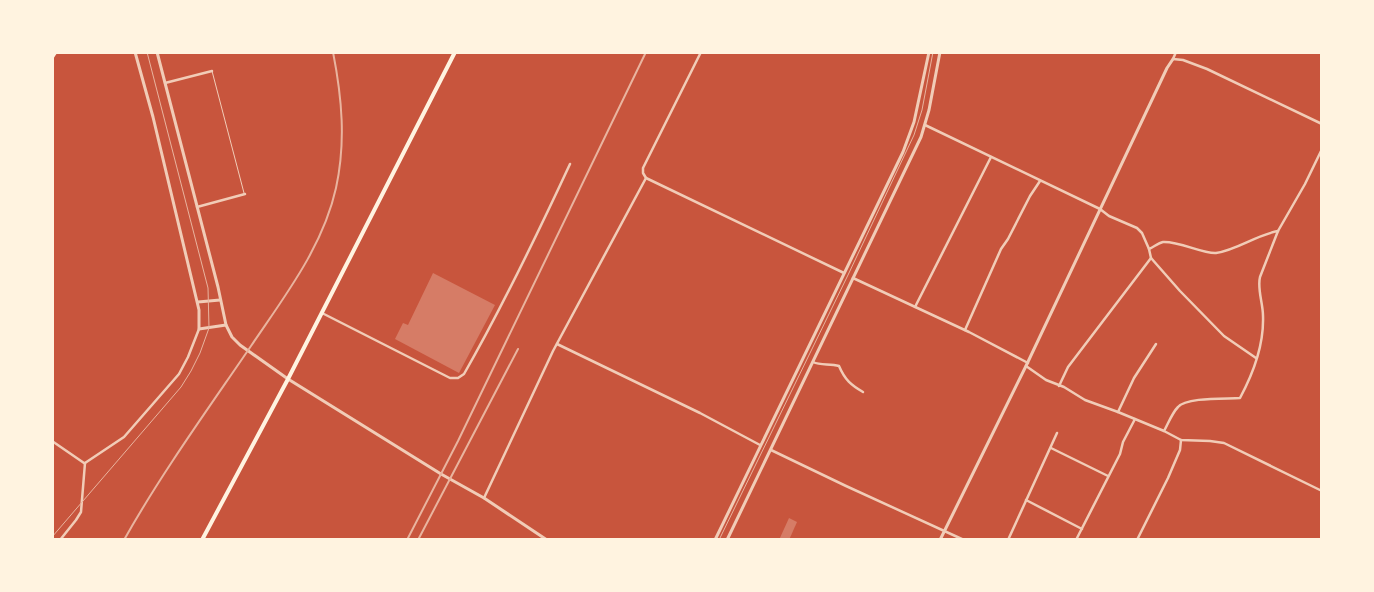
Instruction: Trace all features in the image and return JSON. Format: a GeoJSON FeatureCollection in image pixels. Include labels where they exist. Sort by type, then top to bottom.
{"type":"FeatureCollection","features":[{"type":"Feature","properties":{"kind":"main road"},"geometry":{"type":"LineString","coordinates":[[52,58],[56,52]]}},
{"type":"Feature","properties":{"kind":"main road"},"geometry":{"type":"LineString","coordinates":[[202,540],[322,313],[455,52]]}},
{"type":"Feature","properties":{"kind":"street"},"geometry":{"type":"LineString","coordinates":[[84,463],[124,437],[179,374],[199,329],[200,310],[153,117],[135,52]]}},
{"type":"Feature","properties":{"kind":"street"},"geometry":{"type":"LineString","coordinates":[[157,52],[218,287],[226,325],[232,337],[240,345],[288,378],[441,474],[484,498],[547,540]]}},
{"type":"Feature","properties":{"kind":"street"},"geometry":{"type":"LineString","coordinates":[[701,52],[643,168],[646,178],[844,273]]}},
{"type":"Feature","properties":{"kind":"street"},"geometry":{"type":"LineString","coordinates":[[715,540],[911,133],[929,52]]}},
{"type":"Feature","properties":{"kind":"street"},"geometry":{"type":"LineString","coordinates":[[727,540],[921,137],[940,52]]}},
{"type":"Feature","properties":{"kind":"street"},"geometry":{"type":"LineString","coordinates":[[940,540],[1027,365],[1176,52]]}},
{"type":"Feature","properties":{"kind":"street"},"geometry":{"type":"LineString","coordinates":[[1173,58],[1207,69],[1322,124]]}},
{"type":"Feature","properties":{"kind":"street"},"geometry":{"type":"LineString","coordinates":[[165,83],[212,71]]}},
{"type":"Feature","properties":{"kind":"street"},"geometry":{"type":"LineString","coordinates":[[925,125],[1137,228],[1142,233],[1151,258],[1180,291],[1224,336],[1256,358]]}},
{"type":"Feature","properties":{"kind":"street"},"geometry":{"type":"LineString","coordinates":[[1164,432],[1178,407],[1183,403],[1191,400],[1240,398],[1262,339],[1264,325],[1259,282],[1278,231],[1305,184],[1322,149]]}},
{"type":"Feature","properties":{"kind":"street"},"geometry":{"type":"LineString","coordinates":[[915,307],[991,156]]}},
{"type":"Feature","properties":{"kind":"street"},"geometry":{"type":"LineString","coordinates":[[322,313],[450,378],[458,378],[464,374],[488,331],[570,164]]}},
{"type":"Feature","properties":{"kind":"street"},"geometry":{"type":"LineString","coordinates":[[484,498],[557,344],[646,178]]}},
{"type":"Feature","properties":{"kind":"street"},"geometry":{"type":"LineString","coordinates":[[964,331],[1001,249],[1040,180]]}},
{"type":"Feature","properties":{"kind":"street"},"geometry":{"type":"LineString","coordinates":[[197,207],[245,194]]}},
{"type":"Feature","properties":{"kind":"street"},"geometry":{"type":"LineString","coordinates":[[1149,249],[1161,242],[1180,244],[1214,253],[1258,236],[1278,231]]}},
{"type":"Feature","properties":{"kind":"street"},"geometry":{"type":"LineString","coordinates":[[1059,386],[1068,367],[1151,258]]}},
{"type":"Feature","properties":{"kind":"street"},"geometry":{"type":"LineString","coordinates":[[854,278],[964,331],[1027,365],[1046,380],[1085,400],[1135,419],[1181,440],[1224,443],[1322,491]]}},
{"type":"Feature","properties":{"kind":"street"},"geometry":{"type":"LineString","coordinates":[[198,302],[220,300]]}},
{"type":"Feature","properties":{"kind":"street"},"geometry":{"type":"LineString","coordinates":[[199,329],[226,325]]}},
{"type":"Feature","properties":{"kind":"street"},"geometry":{"type":"LineString","coordinates":[[557,344],[700,413],[760,445]]}},
{"type":"Feature","properties":{"kind":"street"},"geometry":{"type":"LineString","coordinates":[[1118,412],[1134,378],[1156,344]]}},
{"type":"Feature","properties":{"kind":"street"},"geometry":{"type":"LineString","coordinates":[[813,362],[817,364],[830,363],[839,366],[851,386],[863,392]]}},
{"type":"Feature","properties":{"kind":"street"},"geometry":{"type":"LineString","coordinates":[[1076,540],[1120,454],[1123,442],[1135,419]]}},
{"type":"Feature","properties":{"kind":"street"},"geometry":{"type":"LineString","coordinates":[[1008,540],[1057,433]]}},
{"type":"Feature","properties":{"kind":"street"},"geometry":{"type":"LineString","coordinates":[[1137,540],[1168,478],[1180,450],[1181,440]]}},
{"type":"Feature","properties":{"kind":"street"},"geometry":{"type":"LineString","coordinates":[[52,441],[84,463]]}},
{"type":"Feature","properties":{"kind":"street"},"geometry":{"type":"LineString","coordinates":[[1051,448],[1108,476]]}},
{"type":"Feature","properties":{"kind":"street"},"geometry":{"type":"LineString","coordinates":[[771,450],[964,540]]}},
{"type":"Feature","properties":{"kind":"street"},"geometry":{"type":"LineString","coordinates":[[60,540],[81,512],[84,463]]}},
{"type":"Feature","properties":{"kind":"street"},"geometry":{"type":"LineString","coordinates":[[1026,500],[1082,529]]}},
{"type":"Feature","properties":{"kind":"lane"},"geometry":{"type":"LineString","coordinates":[[212,71],[245,194]]}},
{"type":"Feature","properties":{"kind":"building"},"geometry":{"type":"Polygon","coordinates":[[[433,273],[495,305],[459,373],[395,339],[403,323],[408,325],[433,273]]]}},
{"type":"Feature","properties":{"kind":"building"},"geometry":{"type":"Polygon","coordinates":[[[789,518],[797,522],[789,540],[779,540],[789,518]]]}},
{"type":"Feature","properties":{"kind":"tram line"},"geometry":{"type":"LineString","coordinates":[[52,537],[181,387],[200,353],[209,328],[208,288],[147,52]]}},
{"type":"Feature","properties":{"kind":"tram line"},"geometry":{"type":"LineString","coordinates":[[719,540],[914,135],[922,110],[933,52]]}},
{"type":"Feature","properties":{"kind":"railway"},"geometry":{"type":"LineString","coordinates":[[124,540],[169,466],[289,290],[322,231],[336,188],[341,154],[341,103],[333,52]]}},
{"type":"Feature","properties":{"kind":"railway"},"geometry":{"type":"LineString","coordinates":[[407,540],[458,441],[646,52]]}},
{"type":"Feature","properties":{"kind":"railway"},"geometry":{"type":"LineString","coordinates":[[418,540],[518,349]]}}]}
